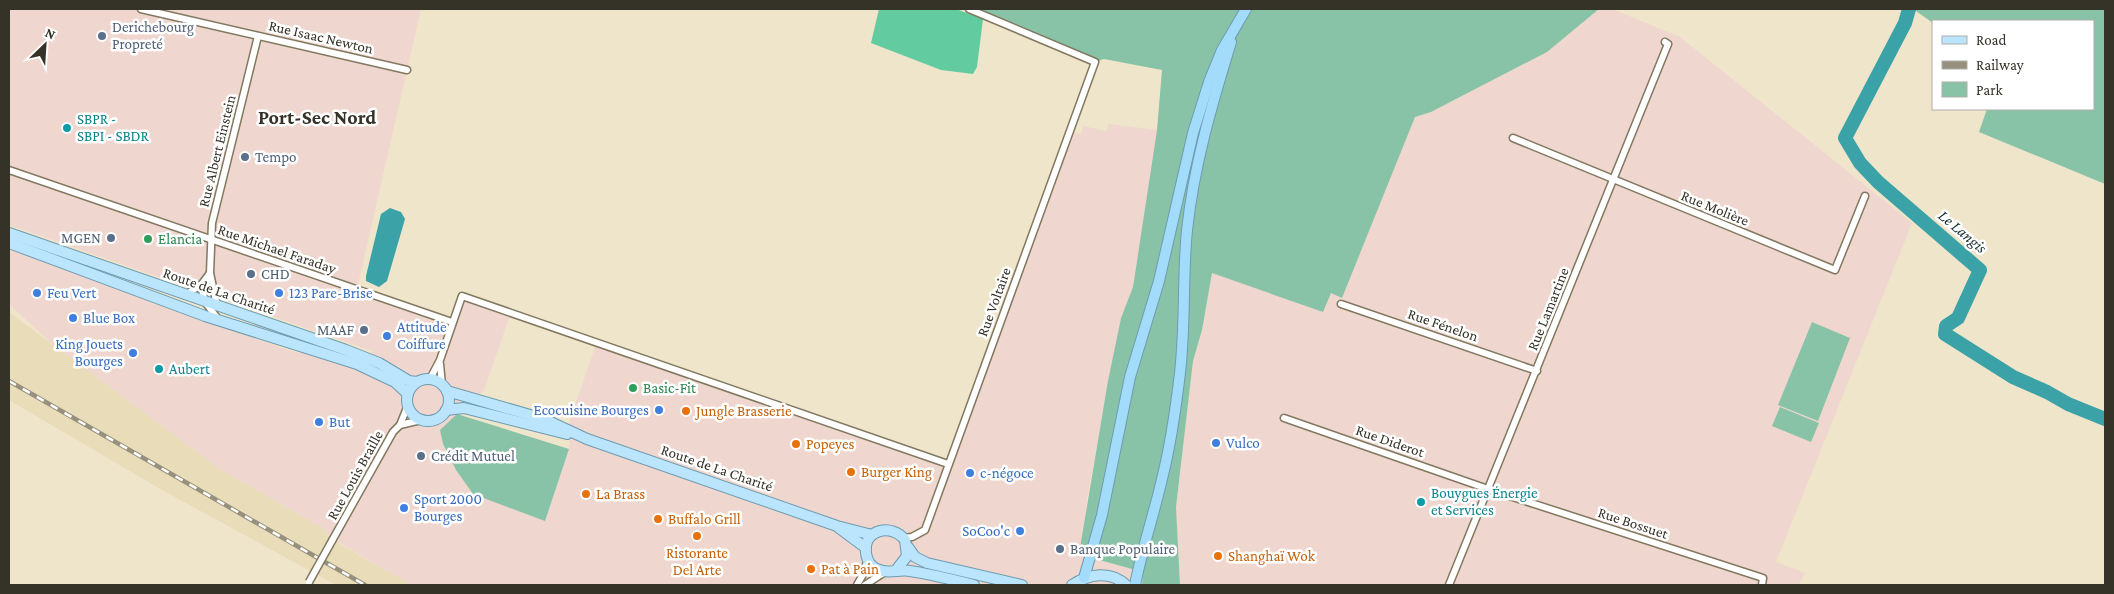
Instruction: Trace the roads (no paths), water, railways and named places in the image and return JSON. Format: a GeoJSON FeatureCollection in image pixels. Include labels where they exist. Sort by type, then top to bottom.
{"type":"FeatureCollection","features":[{"type":"Feature","properties":{"kind":"highway"},"geometry":{"type":"LineString","coordinates":[[1084,578],[1104,505],[1130,377],[1159,281],[1193,133],[1209,82],[1222,50],[1246,9]]}},
{"type":"Feature","properties":{"kind":"highway"},"geometry":{"type":"LineString","coordinates":[[1135,585],[1163,477],[1179,382],[1184,333],[1184,275],[1194,180],[1207,122],[1238,22]]}},
{"type":"Feature","properties":{"kind":"main road","name":"Route de La Charité"},"geometry":{"type":"LineString","coordinates":[[9,233],[210,305],[370,359],[404,378],[417,382]]}},
{"type":"Feature","properties":{"kind":"main road","name":"Route de La Charité"},"geometry":{"type":"LineString","coordinates":[[9,243],[220,321],[357,364],[389,379],[408,394]]}},
{"type":"Feature","properties":{"kind":"main road"},"geometry":{"type":"LineString","coordinates":[[95,274],[99,272],[202,307],[210,305]]}},
{"type":"Feature","properties":{"kind":"main road"},"geometry":{"type":"LineString","coordinates":[[430,379],[445,388],[449,400],[446,410],[436,419],[421,420],[413,414],[408,406],[408,394],[417,382],[430,379]]}},
{"type":"Feature","properties":{"kind":"main road","name":"Route de La Charité"},"geometry":{"type":"LineString","coordinates":[[445,388],[544,419],[587,439],[837,526],[872,535]]}},
{"type":"Feature","properties":{"kind":"main road","name":"Route de La Charité"},"geometry":{"type":"LineString","coordinates":[[446,410],[464,408],[542,430],[587,439]]}},
{"type":"Feature","properties":{"kind":"main road","name":"Route de La Charité"},"geometry":{"type":"LineString","coordinates":[[837,526],[866,553]]}},
{"type":"Feature","properties":{"kind":"main road"},"geometry":{"type":"LineString","coordinates":[[974,585],[922,572],[897,569],[885,572],[874,568],[866,553],[872,535],[887,529],[896,532],[903,538],[915,557],[927,563],[1022,585]]}},
{"type":"Feature","properties":{"kind":"main road"},"geometry":{"type":"LineString","coordinates":[[897,569],[905,561],[908,548]]}},
{"type":"Feature","properties":{"kind":"main road"},"geometry":{"type":"LineString","coordinates":[[1072,585],[1084,578],[1097,575],[1112,577],[1126,585]]}},
{"type":"Feature","properties":{"kind":"street","name":"Rue Isaac Newton"},"geometry":{"type":"LineString","coordinates":[[141,9],[407,70]]}},
{"type":"Feature","properties":{"kind":"street","name":"Rue Voltaire"},"geometry":{"type":"LineString","coordinates":[[903,538],[912,537],[924,530],[1095,62],[969,9]]}},
{"type":"Feature","properties":{"kind":"street","name":"Rue Albert Einstein"},"geometry":{"type":"LineString","coordinates":[[220,321],[210,305],[212,223],[258,36]]}},
{"type":"Feature","properties":{"kind":"street","name":"Rue Lamartine"},"geometry":{"type":"LineString","coordinates":[[1449,585],[1668,44],[1665,42]]}},
{"type":"Feature","properties":{"kind":"street","name":"Rue Molière"},"geometry":{"type":"LineString","coordinates":[[1513,138],[1835,270],[1865,196]]}},
{"type":"Feature","properties":{"kind":"street","name":"Rue Michael Faraday"},"geometry":{"type":"LineString","coordinates":[[9,170],[452,322]]}},
{"type":"Feature","properties":{"kind":"street"},"geometry":{"type":"LineString","coordinates":[[186,295],[201,286],[210,273]]}},
{"type":"Feature","properties":{"kind":"street"},"geometry":{"type":"LineString","coordinates":[[201,286],[210,305]]}},
{"type":"Feature","properties":{"kind":"street"},"geometry":{"type":"LineString","coordinates":[[430,379],[440,360],[462,296],[948,464]]}},
{"type":"Feature","properties":{"kind":"street","name":"Rue Fénelon"},"geometry":{"type":"LineString","coordinates":[[1341,304],[1537,371]]}},
{"type":"Feature","properties":{"kind":"street"},"geometry":{"type":"LineString","coordinates":[[440,360],[439,370],[445,388]]}},
{"type":"Feature","properties":{"kind":"street","name":"Rue Louis Braille"},"geometry":{"type":"LineString","coordinates":[[309,582],[388,440],[400,425],[408,406]]}},
{"type":"Feature","properties":{"kind":"street","name":"Rue Diderot"},"geometry":{"type":"LineString","coordinates":[[1284,418],[1488,489]]}},
{"type":"Feature","properties":{"kind":"street","name":"Rue Louis Braille"},"geometry":{"type":"LineString","coordinates":[[400,425],[421,420]]}},
{"type":"Feature","properties":{"kind":"street","name":"Rue Bossuet"},"geometry":{"type":"LineString","coordinates":[[1488,489],[1763,578],[1762,585]]}},
{"type":"Feature","properties":{"kind":"street"},"geometry":{"type":"LineString","coordinates":[[857,585],[865,571],[866,553]]}},
{"type":"Feature","properties":{"kind":"street"},"geometry":{"type":"LineString","coordinates":[[865,585],[885,572]]}},
{"type":"Feature","properties":{"kind":"water"},"geometry":{"type":"Polygon","coordinates":[[[390,208],[401,212],[405,219],[387,281],[379,287],[366,281],[366,276],[381,214],[390,208]]]}},
{"type":"Feature","properties":{"kind":"waterway","name":"Le Langis"},"geometry":{"type":"LineString","coordinates":[[1909,9],[1905,23],[1845,138],[1860,163],[1878,182],[1980,270],[1958,318],[1946,326],[1945,334],[2013,377],[2047,392],[2068,404],[2105,419]]}},
{"type":"Feature","properties":{"kind":"railway"},"geometry":{"type":"LineString","coordinates":[[9,381],[365,585]]}},
{"type":"Feature","properties":{"kind":"place","name":"Derichebourg Propreté"},"geometry":{"type":"Point","coordinates":[102,36]}},
{"type":"Feature","properties":{"kind":"place","name":"SBPR - SBPI - SBDR"},"geometry":{"type":"Point","coordinates":[67,128]}},
{"type":"Feature","properties":{"kind":"place","name":"Tempo"},"geometry":{"type":"Point","coordinates":[245,157]}},
{"type":"Feature","properties":{"kind":"place","name":"MGEN"},"geometry":{"type":"Point","coordinates":[111,238]}},
{"type":"Feature","properties":{"kind":"place","name":"Elancia"},"geometry":{"type":"Point","coordinates":[148,239]}},
{"type":"Feature","properties":{"kind":"place","name":"CHD"},"geometry":{"type":"Point","coordinates":[251,274]}},
{"type":"Feature","properties":{"kind":"place","name":"Feu Vert"},"geometry":{"type":"Point","coordinates":[37,293]}},
{"type":"Feature","properties":{"kind":"place","name":"123 Pare-Brise"},"geometry":{"type":"Point","coordinates":[279,293]}},
{"type":"Feature","properties":{"kind":"place","name":"Blue Box"},"geometry":{"type":"Point","coordinates":[73,318]}},
{"type":"Feature","properties":{"kind":"place","name":"MAAF"},"geometry":{"type":"Point","coordinates":[364,330]}},
{"type":"Feature","properties":{"kind":"place","name":"Attitude Coiffure"},"geometry":{"type":"Point","coordinates":[387,336]}},
{"type":"Feature","properties":{"kind":"place","name":"King Jouets Bourges"},"geometry":{"type":"Point","coordinates":[133,353]}},
{"type":"Feature","properties":{"kind":"place","name":"Aubert"},"geometry":{"type":"Point","coordinates":[159,369]}},
{"type":"Feature","properties":{"kind":"place","name":"Basic-Fit"},"geometry":{"type":"Point","coordinates":[633,388]}},
{"type":"Feature","properties":{"kind":"place","name":"Ecocuisine Bourges"},"geometry":{"type":"Point","coordinates":[659,410]}},
{"type":"Feature","properties":{"kind":"place","name":"Jungle Brasserie"},"geometry":{"type":"Point","coordinates":[686,411]}},
{"type":"Feature","properties":{"kind":"place","name":"But"},"geometry":{"type":"Point","coordinates":[319,422]}},
{"type":"Feature","properties":{"kind":"place","name":"Vulco"},"geometry":{"type":"Point","coordinates":[1216,443]}},
{"type":"Feature","properties":{"kind":"place","name":"Popeyes"},"geometry":{"type":"Point","coordinates":[796,444]}},
{"type":"Feature","properties":{"kind":"place","name":"Crédit Mutuel"},"geometry":{"type":"Point","coordinates":[421,456]}},
{"type":"Feature","properties":{"kind":"place","name":"Burger King"},"geometry":{"type":"Point","coordinates":[851,472]}},
{"type":"Feature","properties":{"kind":"place","name":"c-négoce"},"geometry":{"type":"Point","coordinates":[970,473]}},
{"type":"Feature","properties":{"kind":"place","name":"La Brass"},"geometry":{"type":"Point","coordinates":[586,494]}},
{"type":"Feature","properties":{"kind":"place","name":"Bouygues Énergie et Services"},"geometry":{"type":"Point","coordinates":[1421,502]}},
{"type":"Feature","properties":{"kind":"place","name":"Sport 2000 Bourges"},"geometry":{"type":"Point","coordinates":[404,508]}},
{"type":"Feature","properties":{"kind":"place","name":"Buffalo Grill"},"geometry":{"type":"Point","coordinates":[658,519]}},
{"type":"Feature","properties":{"kind":"place","name":"SoCoo'c"},"geometry":{"type":"Point","coordinates":[1020,531]}},
{"type":"Feature","properties":{"kind":"place","name":"Ristorante Del Arte"},"geometry":{"type":"Point","coordinates":[697,536]}},
{"type":"Feature","properties":{"kind":"place","name":"Banque Populaire"},"geometry":{"type":"Point","coordinates":[1060,549]}},
{"type":"Feature","properties":{"kind":"place","name":"Shanghaï Wok"},"geometry":{"type":"Point","coordinates":[1218,556]}},
{"type":"Feature","properties":{"kind":"place","name":"Pat à Pain"},"geometry":{"type":"Point","coordinates":[811,569]}},
{"type":"Feature","properties":{"kind":"district","name":"Port-Sec Nord"},"geometry":{"type":"Point","coordinates":[317,117]}}]}
